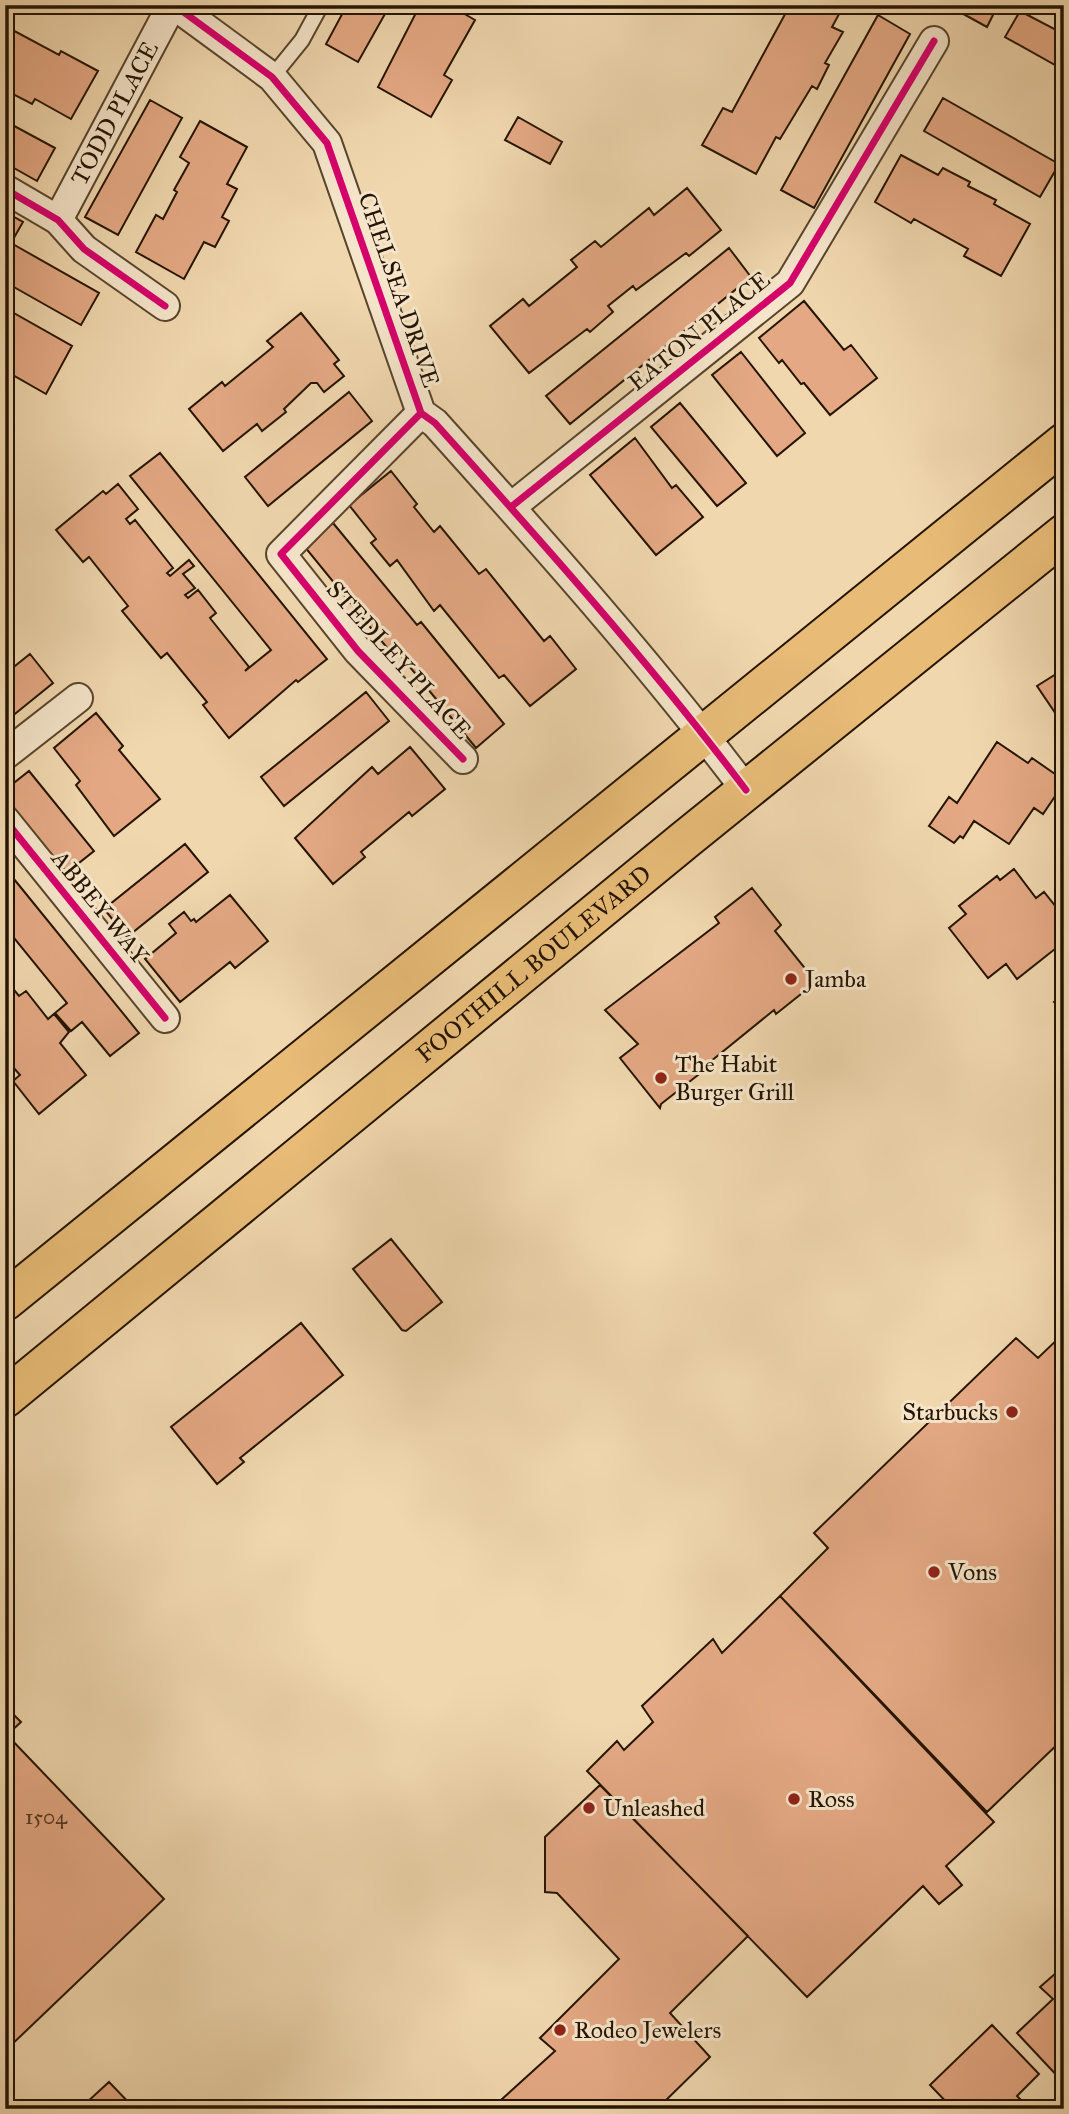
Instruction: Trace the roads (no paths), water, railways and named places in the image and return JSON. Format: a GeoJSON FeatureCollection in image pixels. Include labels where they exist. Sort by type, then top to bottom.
{"type":"FeatureCollection","features":[{"type":"Feature","properties":{"kind":"main road"},"geometry":{"type":"LineString","coordinates":[[5,1301],[1064,443]]}},
{"type":"Feature","properties":{"kind":"main road","name":"FOOTHILL BOULEVARD"},"geometry":{"type":"LineString","coordinates":[[5,1398],[746,790],[1064,534]]}},
{"type":"Feature","properties":{"kind":"street","name":"CHELSEA DRIVE"},"geometry":{"type":"LineString","coordinates":[[173,5],[272,76],[327,143],[421,414],[435,423],[511,507],[705,736],[746,790]]}},
{"type":"Feature","properties":{"kind":"street","name":"TODD PLACE"},"geometry":{"type":"LineString","coordinates":[[58,220],[173,5]]}},
{"type":"Feature","properties":{"kind":"street","name":"EATON PLACE"},"geometry":{"type":"LineString","coordinates":[[511,507],[790,283],[934,41]]}},
{"type":"Feature","properties":{"kind":"street"},"geometry":{"type":"LineString","coordinates":[[5,189],[58,220],[84,250],[165,306]]}},
{"type":"Feature","properties":{"kind":"street","name":"STEDLEY PLACE"},"geometry":{"type":"LineString","coordinates":[[421,414],[281,554],[358,650],[463,758]]}},
{"type":"Feature","properties":{"kind":"street"},"geometry":{"type":"LineString","coordinates":[[5,755],[78,698]]}},
{"type":"Feature","properties":{"kind":"street","name":"ABBEY WAY"},"geometry":{"type":"LineString","coordinates":[[5,820],[165,1018]]}},
{"type":"Feature","properties":{"kind":"lane"},"geometry":{"type":"LineString","coordinates":[[272,76],[302,40],[321,5]]}},
{"type":"Feature","properties":{"kind":"place","name":"Jamba"},"geometry":{"type":"Point","coordinates":[791,979]}},
{"type":"Feature","properties":{"kind":"place","name":"The Habit Burger Grill"},"geometry":{"type":"Point","coordinates":[661,1078]}},
{"type":"Feature","properties":{"kind":"place","name":"Starbucks"},"geometry":{"type":"Point","coordinates":[1012,1412]}},
{"type":"Feature","properties":{"kind":"place","name":"Vons"},"geometry":{"type":"Point","coordinates":[934,1572]}},
{"type":"Feature","properties":{"kind":"place","name":"Ross"},"geometry":{"type":"Point","coordinates":[794,1799]}},
{"type":"Feature","properties":{"kind":"place","name":"Unleashed"},"geometry":{"type":"Point","coordinates":[589,1808]}},
{"type":"Feature","properties":{"kind":"place","name":"Rodeo Jewelers"},"geometry":{"type":"Point","coordinates":[560,2030]}}]}
